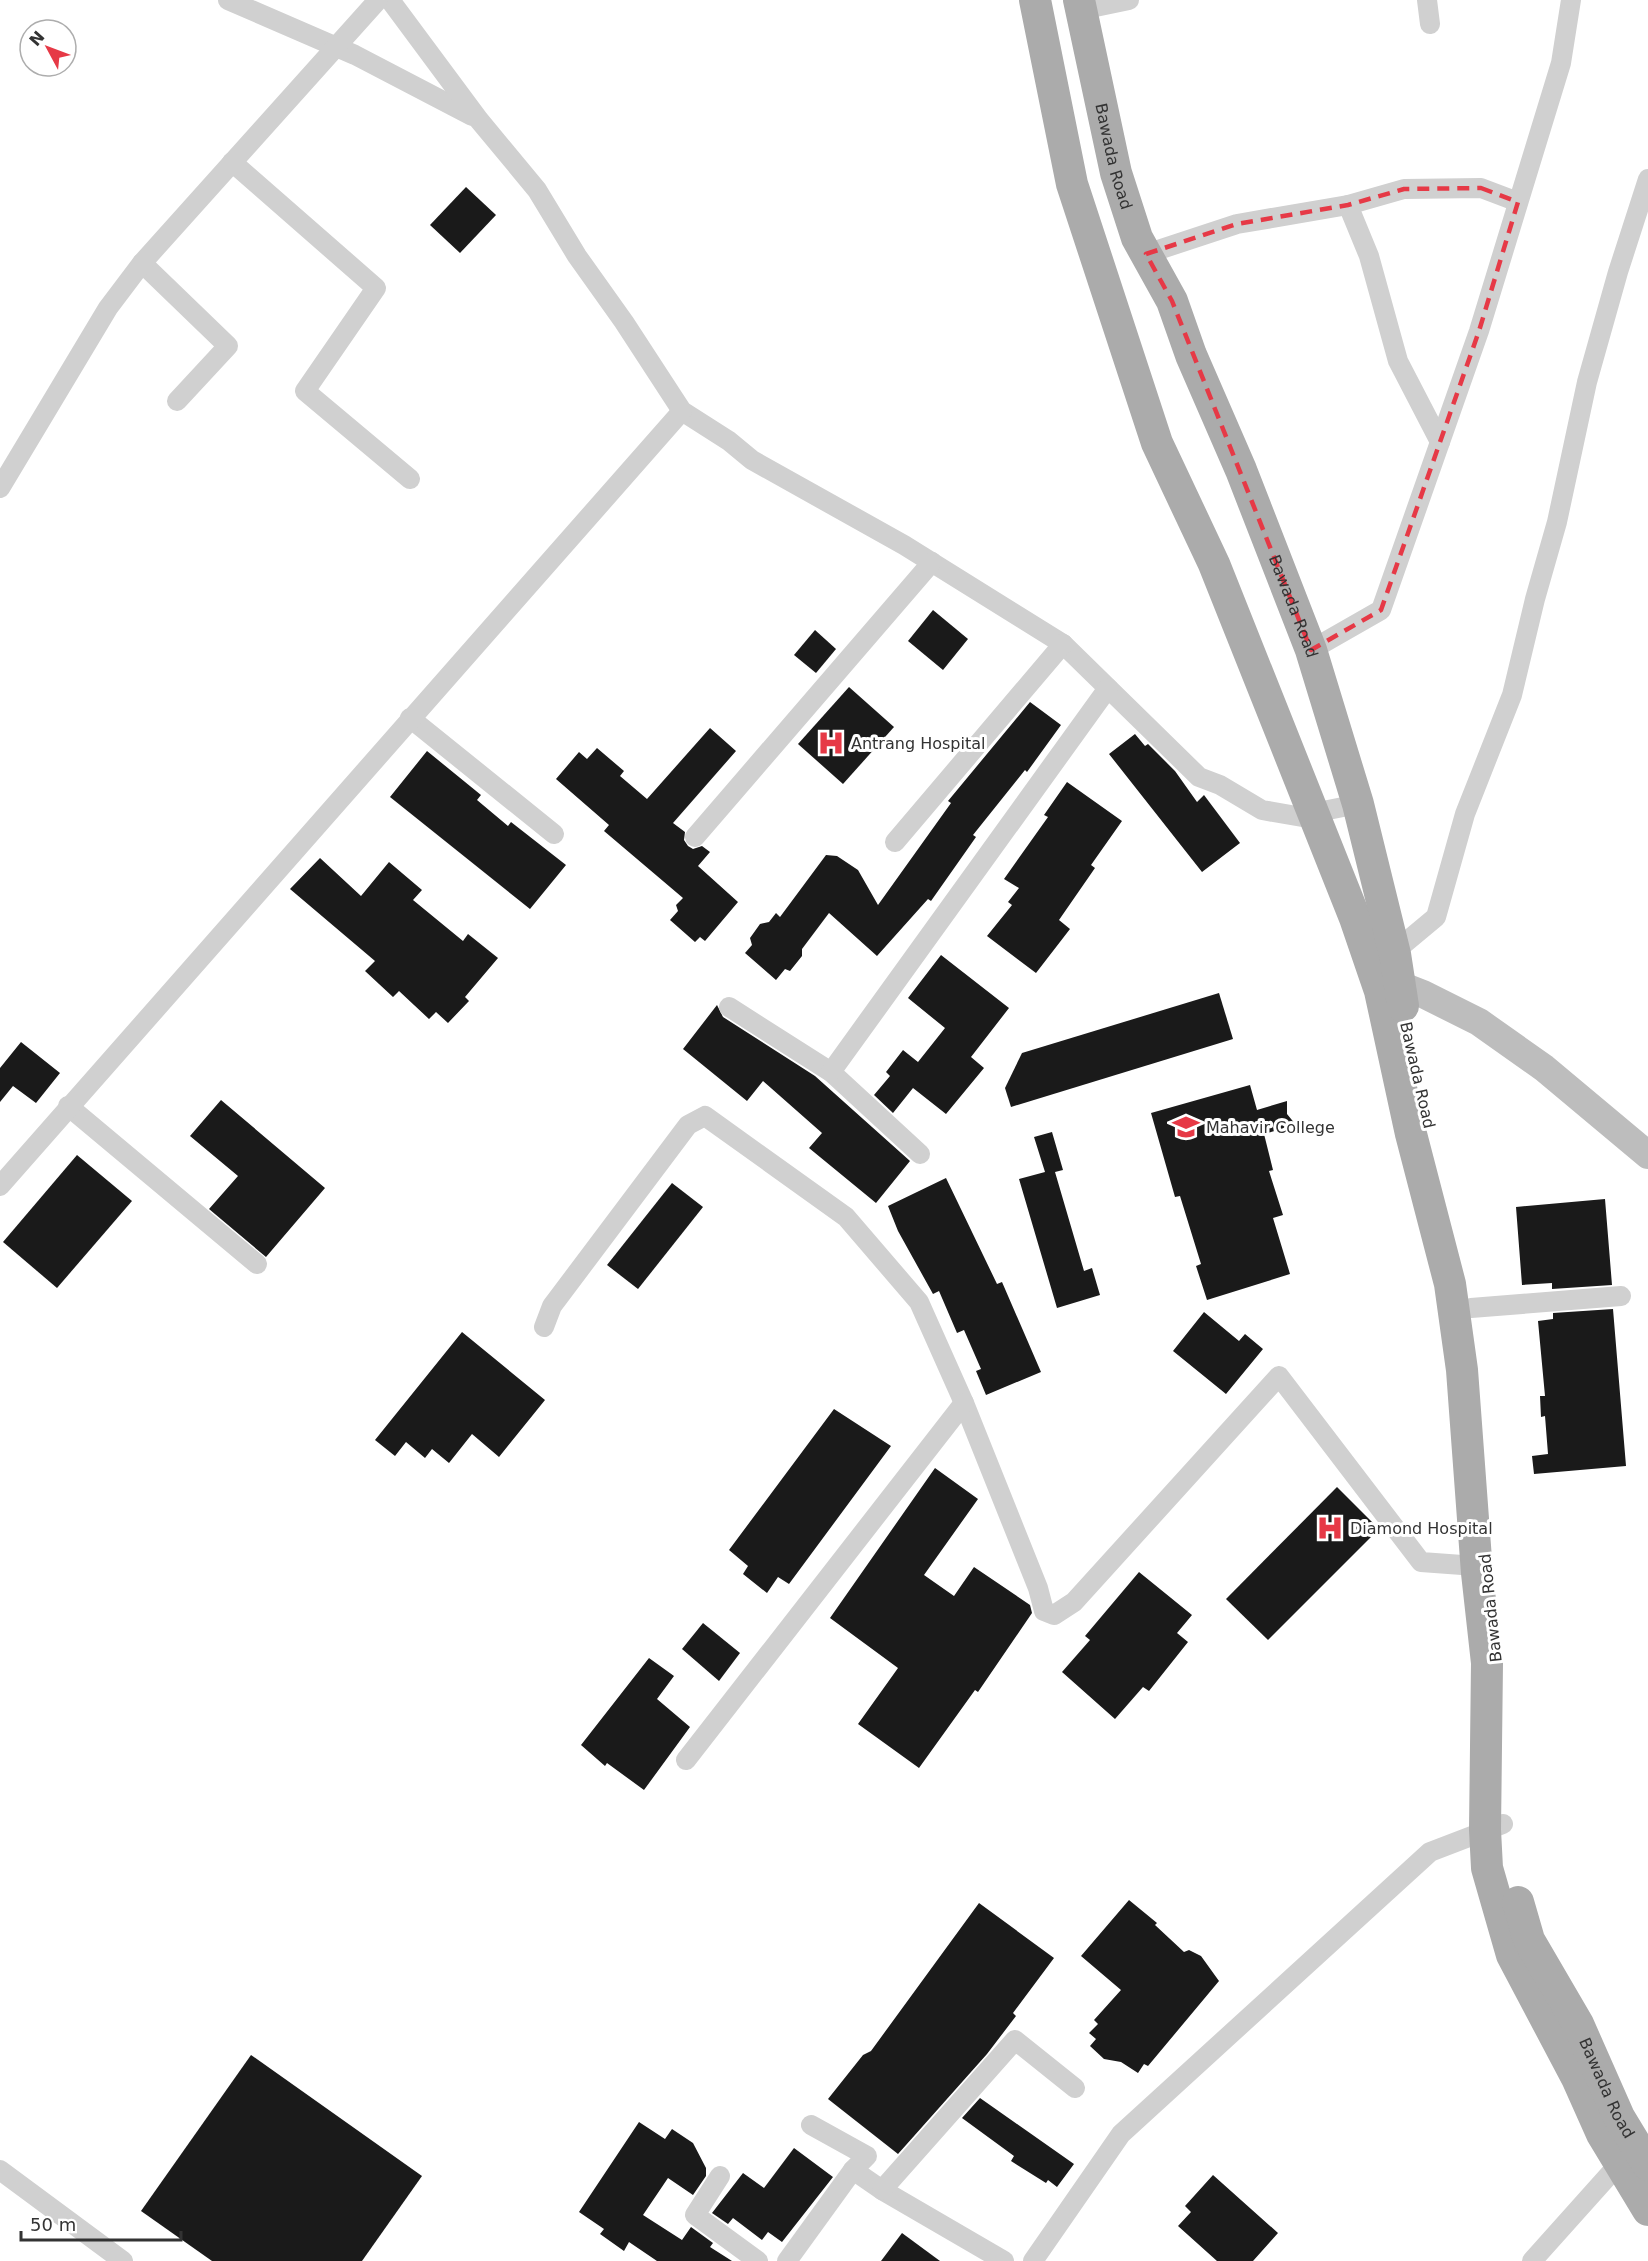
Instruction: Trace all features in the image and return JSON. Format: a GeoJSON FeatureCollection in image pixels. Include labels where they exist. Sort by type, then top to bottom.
{"type":"FeatureCollection","features":[{"type":"Feature","properties":{"kind":"main road"},"geometry":{"type":"LineString","coordinates":[[1035,0],[1072,184],[1157,443],[1214,564],[1313,813],[1386,970],[1411,1134],[1450,1284],[1462,1370],[1476,1566],[1487,1663],[1494,1827],[1488,1868],[1512,1955],[1577,2078],[1602,2134],[1634,2158],[1648,2210]]}},
{"type":"Feature","properties":{"kind":"main road","name":"Bawada Road"},"geometry":{"type":"LineString","coordinates":[[1080,5],[1116,173],[1137,238],[1172,301],[1191,355],[1241,470],[1311,650],[1358,804],[1386,970],[1406,1025],[1453,1210],[1471,1308],[1477,1458],[1496,1665],[1496,1712],[1505,1777],[1494,1827]]}},
{"type":"Feature","properties":{"kind":"street"},"geometry":{"type":"LineString","coordinates":[[228,0],[337,47],[479,120]]}},
{"type":"Feature","properties":{"kind":"street"},"geometry":{"type":"LineString","coordinates":[[0,488],[108,308],[142,263],[378,0]]}},
{"type":"Feature","properties":{"kind":"street"},"geometry":{"type":"LineString","coordinates":[[390,0],[479,120],[537,190],[577,256],[624,322],[682,411],[729,441],[752,459],[933,562],[1063,644],[1199,777],[1220,785],[1262,810],[1308,818],[1313,813],[1358,804]]}},
{"type":"Feature","properties":{"kind":"street"},"geometry":{"type":"LineString","coordinates":[[1080,5],[1129,0]]}},
{"type":"Feature","properties":{"kind":"street"},"geometry":{"type":"LineString","coordinates":[[1427,0],[1430,24]]}},
{"type":"Feature","properties":{"kind":"street"},"geometry":{"type":"LineString","coordinates":[[1311,650],[1381,610],[1479,331],[1560,63],[1571,0]]}},
{"type":"Feature","properties":{"kind":"street"},"geometry":{"type":"LineString","coordinates":[[231,162],[376,288],[305,391],[410,479]]}},
{"type":"Feature","properties":{"kind":"street"},"geometry":{"type":"LineString","coordinates":[[1648,179],[1618,272],[1587,382],[1557,522],[1535,598],[1512,695],[1465,814],[1436,917],[1386,970],[1479,1022],[1544,1068],[1648,1155]]}},
{"type":"Feature","properties":{"kind":"street"},"geometry":{"type":"LineString","coordinates":[[1146,254],[1237,224],[1348,205],[1404,189],[1481,188],[1518,202]]}},
{"type":"Feature","properties":{"kind":"street"},"geometry":{"type":"LineString","coordinates":[[1348,205],[1369,256],[1398,361],[1440,442]]}},
{"type":"Feature","properties":{"kind":"street"},"geometry":{"type":"LineString","coordinates":[[142,263],[228,346],[177,401]]}},
{"type":"Feature","properties":{"kind":"street"},"geometry":{"type":"LineString","coordinates":[[0,1186],[410,717],[682,411]]}},
{"type":"Feature","properties":{"kind":"street"},"geometry":{"type":"LineString","coordinates":[[695,837],[933,562]]}},
{"type":"Feature","properties":{"kind":"street"},"geometry":{"type":"LineString","coordinates":[[895,842],[1063,644]]}},
{"type":"Feature","properties":{"kind":"street"},"geometry":{"type":"LineString","coordinates":[[831,1072],[1108,688]]}},
{"type":"Feature","properties":{"kind":"street"},"geometry":{"type":"LineString","coordinates":[[410,717],[554,834]]}},
{"type":"Feature","properties":{"kind":"street"},"geometry":{"type":"LineString","coordinates":[[729,1006],[831,1072],[921,1154]]}},
{"type":"Feature","properties":{"kind":"street"},"geometry":{"type":"LineString","coordinates":[[68,1106],[256,1264]]}},
{"type":"Feature","properties":{"kind":"street"},"geometry":{"type":"LineString","coordinates":[[544,1327],[552,1306],[688,1125],[705,1116],[846,1217],[919,1302],[964,1403],[1038,1588],[1044,1611],[1054,1615],[1074,1602],[1279,1376],[1421,1562],[1476,1566]]}},
{"type":"Feature","properties":{"kind":"street"},"geometry":{"type":"LineString","coordinates":[[1471,1308],[1621,1296]]}},
{"type":"Feature","properties":{"kind":"street"},"geometry":{"type":"LineString","coordinates":[[686,1760],[964,1403]]}},
{"type":"Feature","properties":{"kind":"street"},"geometry":{"type":"LineString","coordinates":[[1033,2261],[1121,2134],[1430,1852],[1494,1827]]}},
{"type":"Feature","properties":{"kind":"street"},"geometry":{"type":"LineString","coordinates":[[882,2190],[1015,2040],[1075,2088]]}},
{"type":"Feature","properties":{"kind":"street"},"geometry":{"type":"LineString","coordinates":[[788,2261],[853,2170],[867,2156],[811,2125]]}},
{"type":"Feature","properties":{"kind":"street"},"geometry":{"type":"LineString","coordinates":[[1532,2261],[1634,2158]]}},
{"type":"Feature","properties":{"kind":"street"},"geometry":{"type":"LineString","coordinates":[[0,2170],[123,2261]]}},
{"type":"Feature","properties":{"kind":"street"},"geometry":{"type":"LineString","coordinates":[[853,2170],[882,2190],[1004,2261]]}},
{"type":"Feature","properties":{"kind":"street"},"geometry":{"type":"LineString","coordinates":[[720,2176],[695,2215],[758,2261]]}},
{"type":"Feature","properties":{"kind":"highlighted area"},"geometry":{"type":"Polygon","coordinates":[[[1481,188],[1518,202],[1479,331],[1381,610],[1311,650],[1172,301],[1146,254],[1237,224],[1348,205],[1404,189],[1481,188]]]}},
{"type":"Feature","properties":{"kind":"building"},"geometry":{"type":"Polygon","coordinates":[[[466,187],[496,215],[460,253],[430,225],[466,187]]]}},
{"type":"Feature","properties":{"kind":"building"},"geometry":{"type":"Polygon","coordinates":[[[933,610],[968,639],[943,670],[908,641],[933,610]]]}},
{"type":"Feature","properties":{"kind":"building"},"geometry":{"type":"Polygon","coordinates":[[[815,630],[836,649],[816,673],[794,655],[815,630]]]}},
{"type":"Feature","properties":{"kind":"building"},"geometry":{"type":"Polygon","coordinates":[[[849,687],[894,727],[843,784],[798,744],[849,687]]]}},
{"type":"Feature","properties":{"kind":"building"},"geometry":{"type":"Polygon","coordinates":[[[1030,702],[1061,725],[1027,772],[1025,770],[973,835],[976,837],[931,901],[928,899],[877,956],[829,913],[802,949],[802,956],[790,971],[785,969],[776,980],[745,953],[752,945],[750,938],[760,924],[769,922],[776,913],[780,917],[826,855],[837,856],[858,870],[878,905],[951,803],[948,801],[1030,702]]]}},
{"type":"Feature","properties":{"kind":"building"},"geometry":{"type":"Polygon","coordinates":[[[710,728],[736,751],[673,823],[685,832],[684,840],[688,846],[693,849],[702,846],[710,852],[698,866],[738,902],[705,941],[700,937],[695,942],[670,920],[678,911],[676,905],[683,898],[604,831],[609,825],[556,779],[579,752],[587,759],[597,748],[624,771],[620,776],[647,799],[710,728]]]}},
{"type":"Feature","properties":{"kind":"building"},"geometry":{"type":"Polygon","coordinates":[[[1135,734],[1145,746],[1148,744],[1175,771],[1197,802],[1204,795],[1240,843],[1202,872],[1109,754],[1135,734]]]}},
{"type":"Feature","properties":{"kind":"building"},"geometry":{"type":"Polygon","coordinates":[[[427,751],[481,795],[477,800],[508,826],[511,822],[566,865],[530,909],[390,797],[427,751]]]}},
{"type":"Feature","properties":{"kind":"building"},"geometry":{"type":"Polygon","coordinates":[[[1067,782],[1122,821],[1091,865],[1095,868],[1059,920],[1070,929],[1036,973],[987,936],[1012,905],[1008,902],[1019,888],[1004,879],[1048,817],[1044,815],[1067,782]]]}},
{"type":"Feature","properties":{"kind":"building"},"geometry":{"type":"Polygon","coordinates":[[[320,858],[361,896],[389,862],[422,890],[413,900],[463,941],[468,934],[498,958],[465,997],[469,1001],[448,1023],[436,1012],[429,1019],[399,991],[393,997],[365,971],[375,961],[290,889],[320,858]]]}},
{"type":"Feature","properties":{"kind":"building"},"geometry":{"type":"Polygon","coordinates":[[[941,955],[1009,1008],[971,1057],[984,1068],[946,1114],[913,1088],[893,1113],[874,1095],[890,1076],[886,1072],[903,1050],[918,1062],[945,1028],[908,998],[941,955]]]}},
{"type":"Feature","properties":{"kind":"building"},"geometry":{"type":"Polygon","coordinates":[[[1219,993],[1233,1039],[1011,1107],[1005,1088],[1022,1053],[1219,993]]]}},
{"type":"Feature","properties":{"kind":"building"},"geometry":{"type":"Polygon","coordinates":[[[717,1005],[723,1017],[815,1076],[910,1161],[876,1203],[809,1148],[822,1133],[763,1081],[747,1101],[683,1049],[717,1005]]]}},
{"type":"Feature","properties":{"kind":"building"},"geometry":{"type":"Polygon","coordinates":[[[21,1042],[60,1073],[36,1103],[13,1086],[0,1102],[0,1068],[21,1042]]]}},
{"type":"Feature","properties":{"kind":"building"},"geometry":{"type":"Polygon","coordinates":[[[1250,1085],[1257,1110],[1287,1101],[1287,1114],[1296,1125],[1264,1134],[1273,1170],[1269,1171],[1283,1215],[1273,1218],[1290,1274],[1207,1300],[1196,1266],[1201,1264],[1180,1196],[1175,1197],[1151,1113],[1250,1085]]]}},
{"type":"Feature","properties":{"kind":"building"},"geometry":{"type":"Polygon","coordinates":[[[221,1100],[325,1188],[266,1257],[209,1209],[238,1176],[190,1136],[221,1100]]]}},
{"type":"Feature","properties":{"kind":"building"},"geometry":{"type":"Polygon","coordinates":[[[1052,1132],[1063,1170],[1055,1172],[1084,1271],[1092,1268],[1100,1295],[1057,1308],[1019,1179],[1045,1172],[1034,1137],[1052,1132]]]}},
{"type":"Feature","properties":{"kind":"building"},"geometry":{"type":"Polygon","coordinates":[[[77,1155],[132,1201],[57,1288],[3,1242],[77,1155]]]}},
{"type":"Feature","properties":{"kind":"building"},"geometry":{"type":"Polygon","coordinates":[[[946,1178],[997,1284],[1002,1282],[1041,1372],[986,1395],[976,1371],[981,1369],[964,1330],[957,1333],[939,1291],[933,1294],[898,1231],[888,1206],[946,1178]]]}},
{"type":"Feature","properties":{"kind":"building"},"geometry":{"type":"Polygon","coordinates":[[[672,1183],[703,1207],[638,1289],[607,1265],[672,1183]]]}},
{"type":"Feature","properties":{"kind":"building"},"geometry":{"type":"Polygon","coordinates":[[[1605,1199],[1612,1285],[1552,1289],[1552,1283],[1522,1285],[1516,1207],[1605,1199]]]}},
{"type":"Feature","properties":{"kind":"building"},"geometry":{"type":"Polygon","coordinates":[[[1613,1309],[1626,1466],[1534,1474],[1532,1456],[1548,1454],[1545,1416],[1541,1417],[1540,1396],[1545,1396],[1538,1321],[1553,1319],[1553,1313],[1613,1309]]]}},
{"type":"Feature","properties":{"kind":"building"},"geometry":{"type":"Polygon","coordinates":[[[1204,1312],[1239,1341],[1245,1334],[1263,1349],[1226,1394],[1173,1351],[1204,1312]]]}},
{"type":"Feature","properties":{"kind":"building"},"geometry":{"type":"Polygon","coordinates":[[[462,1332],[545,1400],[499,1457],[472,1434],[449,1463],[432,1449],[425,1458],[406,1442],[395,1456],[375,1440],[462,1332]]]}},
{"type":"Feature","properties":{"kind":"building"},"geometry":{"type":"Polygon","coordinates":[[[834,1409],[891,1446],[789,1584],[778,1577],[767,1593],[743,1574],[748,1566],[729,1550],[834,1409]]]}},
{"type":"Feature","properties":{"kind":"building"},"geometry":{"type":"Polygon","coordinates":[[[935,1468],[978,1499],[924,1575],[954,1596],[974,1567],[1030,1605],[1032,1613],[978,1692],[975,1690],[919,1768],[858,1724],[898,1668],[830,1618],[935,1468]]]}},
{"type":"Feature","properties":{"kind":"building"},"geometry":{"type":"Polygon","coordinates":[[[1337,1487],[1379,1529],[1268,1640],[1226,1599],[1337,1487]]]}},
{"type":"Feature","properties":{"kind":"building"},"geometry":{"type":"Polygon","coordinates":[[[1139,1572],[1192,1615],[1177,1633],[1188,1642],[1149,1691],[1143,1687],[1115,1719],[1062,1672],[1090,1640],[1085,1636],[1139,1572]]]}},
{"type":"Feature","properties":{"kind":"building"},"geometry":{"type":"Polygon","coordinates":[[[703,1623],[740,1653],[719,1681],[682,1649],[703,1623]]]}},
{"type":"Feature","properties":{"kind":"building"},"geometry":{"type":"Polygon","coordinates":[[[649,1658],[674,1676],[657,1699],[690,1727],[644,1790],[607,1763],[605,1766],[581,1745],[649,1658]]]}},
{"type":"Feature","properties":{"kind":"building"},"geometry":{"type":"Polygon","coordinates":[[[1129,1900],[1157,1923],[1155,1925],[1184,1952],[1189,1950],[1201,1956],[1219,1981],[1148,2066],[1144,2064],[1138,2073],[1121,2062],[1104,2059],[1090,2046],[1096,2039],[1089,2033],[1098,2024],[1094,2020],[1121,1990],[1081,1956],[1129,1900]]]}},
{"type":"Feature","properties":{"kind":"building"},"geometry":{"type":"Polygon","coordinates":[[[979,1903],[1054,1958],[1013,2013],[1016,2016],[987,2054],[898,2154],[828,2099],[863,2055],[871,2051],[979,1903]]]}},
{"type":"Feature","properties":{"kind":"building"},"geometry":{"type":"Polygon","coordinates":[[[251,2055],[422,2176],[362,2261],[212,2261],[141,2211],[251,2055]]]}},
{"type":"Feature","properties":{"kind":"building"},"geometry":{"type":"Polygon","coordinates":[[[980,2098],[1074,2164],[1057,2187],[1048,2180],[1046,2183],[1011,2161],[1014,2156],[962,2118],[980,2098]]]}},
{"type":"Feature","properties":{"kind":"building"},"geometry":{"type":"Polygon","coordinates":[[[639,2122],[665,2139],[672,2129],[693,2143],[706,2168],[706,2176],[693,2195],[668,2178],[643,2215],[682,2240],[691,2227],[713,2243],[710,2247],[732,2261],[657,2261],[629,2242],[624,2251],[600,2234],[604,2229],[579,2212],[639,2122]]]}},
{"type":"Feature","properties":{"kind":"building"},"geometry":{"type":"Polygon","coordinates":[[[794,2148],[833,2177],[782,2242],[768,2232],[762,2240],[733,2218],[728,2224],[712,2213],[743,2173],[764,2188],[794,2148]]]}},
{"type":"Feature","properties":{"kind":"building"},"geometry":{"type":"Polygon","coordinates":[[[1213,2175],[1278,2233],[1253,2261],[1217,2261],[1178,2226],[1191,2212],[1185,2206],[1213,2175]]]}},
{"type":"Feature","properties":{"kind":"building"},"geometry":{"type":"Polygon","coordinates":[[[902,2233],[940,2261],[881,2261],[902,2233]]]}},
{"type":"Feature","properties":{"kind":"place","name":"Antrang Hospital"},"geometry":{"type":"Point","coordinates":[831,743]}},
{"type":"Feature","properties":{"kind":"place","name":"Mahavir College"},"geometry":{"type":"Point","coordinates":[1186,1127]}},
{"type":"Feature","properties":{"kind":"place","name":"Diamond Hospital"},"geometry":{"type":"Point","coordinates":[1330,1528]}}]}
